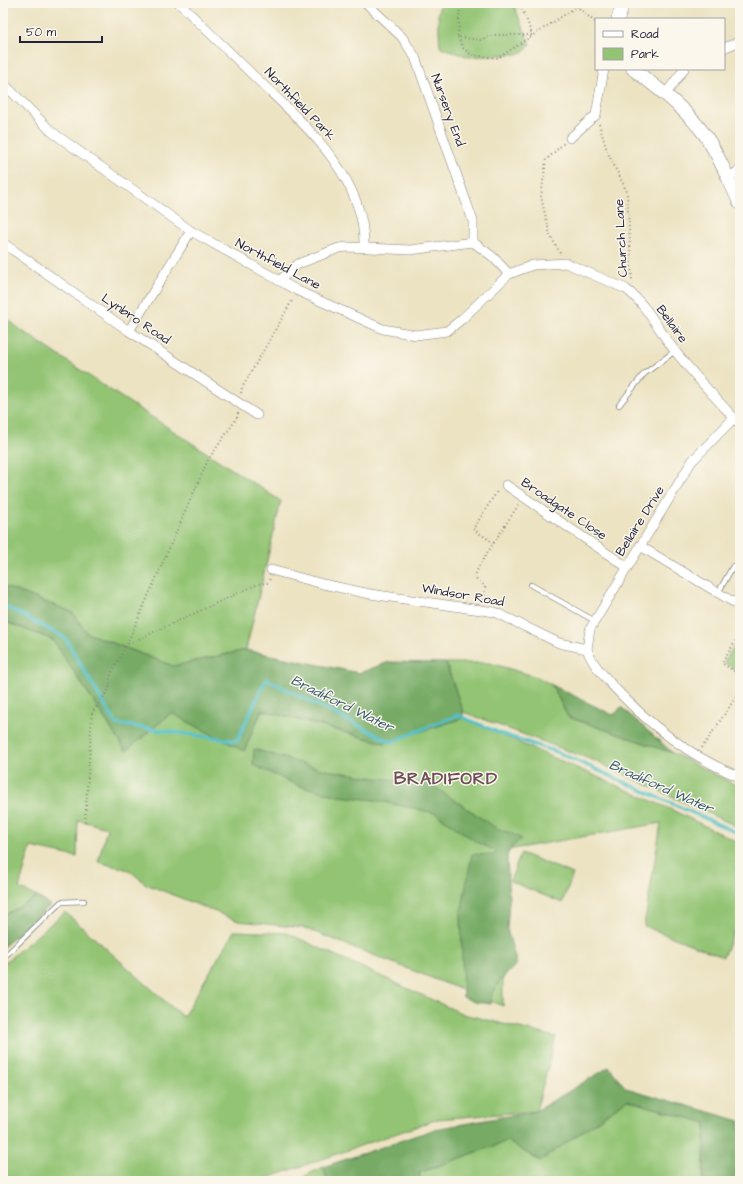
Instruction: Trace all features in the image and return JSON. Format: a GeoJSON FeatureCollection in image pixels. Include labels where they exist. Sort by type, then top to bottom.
{"type":"FeatureCollection","features":[{"type":"Feature","properties":{"kind":"street","name":"Northfield Park"},"geometry":{"type":"LineString","coordinates":[[178,3],[309,129],[329,153],[355,200],[363,226],[364,248]]}},
{"type":"Feature","properties":{"kind":"street","name":"Nursery End"},"geometry":{"type":"LineString","coordinates":[[366,3],[402,37],[415,57],[473,221],[472,242]]}},
{"type":"Feature","properties":{"kind":"street"},"geometry":{"type":"LineString","coordinates":[[618,18],[623,3]]}},
{"type":"Feature","properties":{"kind":"street"},"geometry":{"type":"LineString","coordinates":[[725,48],[740,41]]}},
{"type":"Feature","properties":{"kind":"street"},"geometry":{"type":"LineString","coordinates":[[570,138],[596,115],[604,70]]}},
{"type":"Feature","properties":{"kind":"street"},"geometry":{"type":"LineString","coordinates":[[634,70],[686,114],[705,136],[740,203]]}},
{"type":"Feature","properties":{"kind":"street"},"geometry":{"type":"LineString","coordinates":[[665,95],[683,70]]}},
{"type":"Feature","properties":{"kind":"street","name":"Northfield Lane"},"geometry":{"type":"LineString","coordinates":[[3,83],[52,132],[191,231],[298,291],[383,329],[405,334],[422,335],[440,333],[451,328],[509,274],[533,265],[566,263]]}},
{"type":"Feature","properties":{"kind":"street"},"geometry":{"type":"LineString","coordinates":[[728,178],[740,170]]}},
{"type":"Feature","properties":{"kind":"street"},"geometry":{"type":"LineString","coordinates":[[129,331],[191,231]]}},
{"type":"Feature","properties":{"kind":"street"},"geometry":{"type":"LineString","coordinates":[[279,280],[292,268],[307,260],[339,248],[410,250],[472,242],[494,257],[509,274]]}},
{"type":"Feature","properties":{"kind":"street","name":"Lynbro Road"},"geometry":{"type":"LineString","coordinates":[[3,243],[129,331],[256,415]]}},
{"type":"Feature","properties":{"kind":"street","name":"Bellaire"},"geometry":{"type":"LineString","coordinates":[[566,263],[626,289],[633,295],[675,351],[737,421]]}},
{"type":"Feature","properties":{"kind":"street","name":"Bellaire Drive"},"geometry":{"type":"LineString","coordinates":[[587,649],[588,633],[692,462],[737,421]]}},
{"type":"Feature","properties":{"kind":"street","name":"Broadgate Close"},"geometry":{"type":"LineString","coordinates":[[506,485],[627,567]]}},
{"type":"Feature","properties":{"kind":"street"},"geometry":{"type":"LineString","coordinates":[[640,546],[740,606]]}},
{"type":"Feature","properties":{"kind":"street","name":"Windsor Road"},"geometry":{"type":"LineString","coordinates":[[271,570],[323,584],[370,594],[484,609],[502,613],[559,643],[587,649]]}},
{"type":"Feature","properties":{"kind":"street"},"geometry":{"type":"LineString","coordinates":[[587,649],[598,669],[626,700],[664,733],[697,756],[740,777]]}},
{"type":"Feature","properties":{"kind":"lane"},"geometry":{"type":"LineString","coordinates":[[619,404],[644,374],[675,351]]}},
{"type":"Feature","properties":{"kind":"lane"},"geometry":{"type":"LineString","coordinates":[[718,593],[733,566],[740,564]]}},
{"type":"Feature","properties":{"kind":"lane"},"geometry":{"type":"LineString","coordinates":[[531,585],[595,621]]}},
{"type":"Feature","properties":{"kind":"lane"},"geometry":{"type":"LineString","coordinates":[[3,958],[61,902],[84,901]]}},
{"type":"Feature","properties":{"kind":"path"},"geometry":{"type":"LineString","coordinates":[[460,3],[458,37],[463,48],[472,55],[498,58],[578,6]]}},
{"type":"Feature","properties":{"kind":"path"},"geometry":{"type":"LineString","coordinates":[[475,3],[518,6]]}},
{"type":"Feature","properties":{"kind":"path"},"geometry":{"type":"LineString","coordinates":[[458,37],[481,40],[494,35],[532,35],[525,15],[516,3]]}},
{"type":"Feature","properties":{"kind":"path"},"geometry":{"type":"LineString","coordinates":[[573,3],[595,22]]}},
{"type":"Feature","properties":{"kind":"path","name":"Church Lane"},"geometry":{"type":"LineString","coordinates":[[596,115],[607,151],[627,192],[633,295]]}},
{"type":"Feature","properties":{"kind":"path"},"geometry":{"type":"LineString","coordinates":[[566,263],[550,235],[540,197],[546,160],[570,138]]}},
{"type":"Feature","properties":{"kind":"path"},"geometry":{"type":"LineString","coordinates":[[85,822],[92,713],[109,689],[110,676],[127,644],[208,460],[237,418],[242,388],[298,291]]}},
{"type":"Feature","properties":{"kind":"path"},"geometry":{"type":"LineString","coordinates":[[494,543],[474,529],[503,483],[506,485]]}},
{"type":"Feature","properties":{"kind":"path"},"geometry":{"type":"LineString","coordinates":[[484,609],[485,586],[474,578],[480,564],[524,497]]}},
{"type":"Feature","properties":{"kind":"path"},"geometry":{"type":"LineString","coordinates":[[127,644],[258,584],[266,583],[270,580],[271,570]]}},
{"type":"Feature","properties":{"kind":"path"},"geometry":{"type":"LineString","coordinates":[[740,634],[722,663],[740,675]]}},
{"type":"Feature","properties":{"kind":"path"},"geometry":{"type":"LineString","coordinates":[[697,756],[740,691]]}},
{"type":"Feature","properties":{"kind":"green space"},"geometry":{"type":"Polygon","coordinates":[[[440,3],[513,3],[530,44],[525,51],[517,54],[469,57],[440,47],[438,15],[440,3]]]}},
{"type":"Feature","properties":{"kind":"green space"},"geometry":{"type":"Polygon","coordinates":[[[3,315],[21,330],[107,388],[281,501],[246,650],[173,666],[87,633],[72,612],[3,586],[3,315]]]}},
{"type":"Feature","properties":{"kind":"green space"},"geometry":{"type":"Polygon","coordinates":[[[3,586],[72,612],[87,633],[173,666],[246,650],[359,673],[389,662],[446,663],[463,712],[463,718],[384,743],[262,710],[244,751],[171,713],[126,751],[53,640],[3,621],[3,586]]]}},
{"type":"Feature","properties":{"kind":"green space"},"geometry":{"type":"Polygon","coordinates":[[[3,621],[53,640],[126,751],[171,713],[244,751],[262,710],[384,743],[463,718],[666,807],[740,843],[740,933],[734,931],[723,957],[644,926],[661,823],[502,851],[503,1006],[304,928],[238,921],[146,884],[129,870],[98,862],[107,828],[78,820],[77,857],[31,847],[19,888],[37,897],[3,916],[3,621]]]}},
{"type":"Feature","properties":{"kind":"green space"},"geometry":{"type":"Polygon","coordinates":[[[740,637],[740,673],[724,662],[740,637]]]}},
{"type":"Feature","properties":{"kind":"green space"},"geometry":{"type":"Polygon","coordinates":[[[446,663],[490,663],[537,677],[552,685],[568,717],[673,753],[740,787],[740,828],[595,761],[463,712],[446,663]]]}},
{"type":"Feature","properties":{"kind":"green space"},"geometry":{"type":"Polygon","coordinates":[[[552,685],[613,715],[621,707],[673,753],[568,717],[552,685]]]}},
{"type":"Feature","properties":{"kind":"green space"},"geometry":{"type":"Polygon","coordinates":[[[254,749],[321,769],[376,778],[429,783],[493,826],[521,839],[512,847],[507,855],[509,901],[507,929],[517,964],[500,981],[492,993],[491,1004],[474,1002],[463,997],[461,913],[472,854],[493,855],[497,852],[475,841],[435,813],[374,800],[339,796],[299,786],[253,765],[254,749]]]}},
{"type":"Feature","properties":{"kind":"green space"},"geometry":{"type":"Polygon","coordinates":[[[521,853],[573,874],[562,903],[510,881],[521,853]]]}},
{"type":"Feature","properties":{"kind":"green space"},"geometry":{"type":"Polygon","coordinates":[[[37,897],[51,905],[3,947],[3,916],[37,897]]]}},
{"type":"Feature","properties":{"kind":"green space"},"geometry":{"type":"Polygon","coordinates":[[[65,912],[183,1017],[234,931],[287,933],[463,1014],[556,1037],[536,1111],[438,1119],[259,1181],[3,1181],[3,964],[65,912]]]}},
{"type":"Feature","properties":{"kind":"green space"},"geometry":{"type":"Polygon","coordinates":[[[609,1067],[626,1088],[740,1121],[740,1158],[737,1181],[703,1181],[706,1123],[627,1100],[540,1161],[507,1141],[419,1173],[421,1181],[328,1181],[323,1167],[435,1129],[536,1111],[609,1067]]]}},
{"type":"Feature","properties":{"kind":"green space"},"geometry":{"type":"Polygon","coordinates":[[[627,1100],[706,1123],[703,1181],[421,1181],[419,1173],[507,1141],[540,1161],[627,1100]]]}},
{"type":"Feature","properties":{"kind":"green space"},"geometry":{"type":"Polygon","coordinates":[[[323,1167],[328,1181],[295,1181],[323,1167]]]}},
{"type":"Feature","properties":{"kind":"waterway","name":"Bradiford Water"},"geometry":{"type":"LineString","coordinates":[[3,605],[65,638],[116,724],[237,741],[266,679],[391,742],[458,715],[502,734],[557,752],[740,834]]}},
{"type":"Feature","properties":{"kind":"district","name":"BRADIFORD"},"geometry":{"type":"Point","coordinates":[446,779]}}]}
